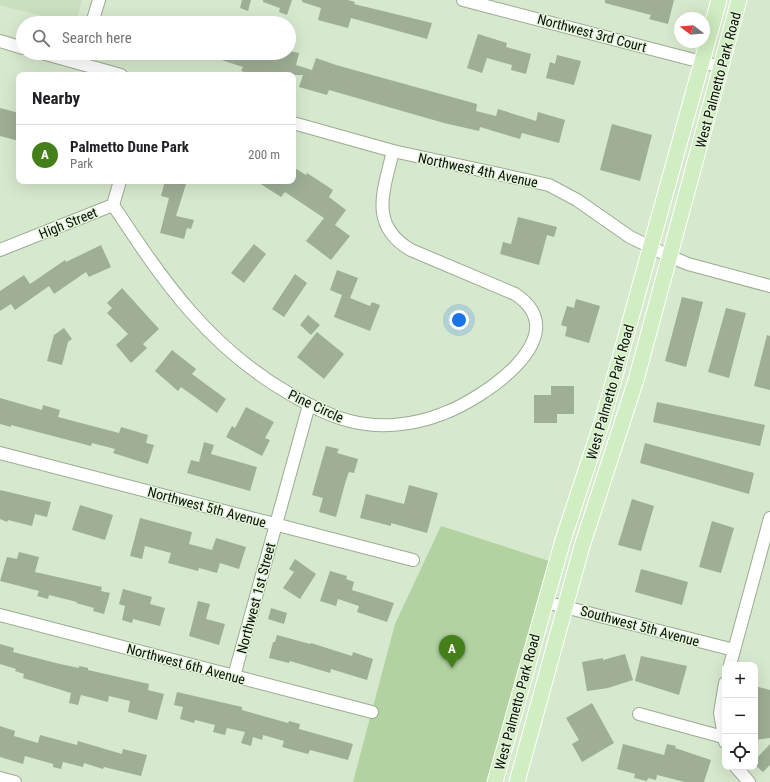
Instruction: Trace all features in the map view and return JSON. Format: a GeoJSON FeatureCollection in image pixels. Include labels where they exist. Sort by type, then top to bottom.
{"type":"FeatureCollection","features":[{"type":"Feature","properties":{"kind":"main road","name":"West Palmetto Park Road"},"geometry":{"type":"LineString","coordinates":[[495,782],[573,506],[603,419],[719,0]]}},
{"type":"Feature","properties":{"kind":"main road","name":"West Palmetto Park Road"},"geometry":{"type":"LineString","coordinates":[[517,782],[582,546],[636,380],[739,0]]}},
{"type":"Feature","properties":{"kind":"street"},"geometry":{"type":"LineString","coordinates":[[94,16],[99,0]]}},
{"type":"Feature","properties":{"kind":"street","name":"Northwest 3rd Court"},"geometry":{"type":"LineString","coordinates":[[463,0],[721,67]]}},
{"type":"Feature","properties":{"kind":"street"},"geometry":{"type":"LineString","coordinates":[[0,41],[16,46]]}},
{"type":"Feature","properties":{"kind":"street"},"geometry":{"type":"LineString","coordinates":[[87,60],[114,72]]}},
{"type":"Feature","properties":{"kind":"street","name":"Northwest 4th Avenue"},"geometry":{"type":"LineString","coordinates":[[296,124],[393,151],[549,186],[569,195],[630,237],[669,256],[688,264],[770,286]]}},
{"type":"Feature","properties":{"kind":"street","name":"Pine Circle"},"geometry":{"type":"LineString","coordinates":[[113,205],[156,271],[200,324],[227,349],[256,372],[309,405],[339,418],[374,425],[409,423],[432,418],[464,405],[502,380],[525,355],[535,334],[536,322],[533,310],[525,301],[515,294],[411,250],[401,244],[386,227],[381,205],[393,151]]}},
{"type":"Feature","properties":{"kind":"street","name":"High Street"},"geometry":{"type":"LineString","coordinates":[[0,250],[113,205],[119,184]]}},
{"type":"Feature","properties":{"kind":"street","name":"Northwest 1st Street"},"geometry":{"type":"LineString","coordinates":[[234,676],[309,405]]}},
{"type":"Feature","properties":{"kind":"street","name":"Northwest 5th Avenue"},"geometry":{"type":"LineString","coordinates":[[0,453],[413,560]]}},
{"type":"Feature","properties":{"kind":"street"},"geometry":{"type":"LineString","coordinates":[[731,662],[770,518]]}},
{"type":"Feature","properties":{"kind":"street","name":"Southwest 5th Avenue"},"geometry":{"type":"LineString","coordinates":[[545,602],[734,650]]}},
{"type":"Feature","properties":{"kind":"street","name":"Northwest 6th Avenue"},"geometry":{"type":"LineString","coordinates":[[0,615],[372,712]]}},
{"type":"Feature","properties":{"kind":"street"},"geometry":{"type":"LineString","coordinates":[[722,698],[720,713],[723,734]]}},
{"type":"Feature","properties":{"kind":"street"},"geometry":{"type":"LineString","coordinates":[[639,714],[722,739]]}},
{"type":"Feature","properties":{"kind":"street"},"geometry":{"type":"LineString","coordinates":[[739,770],[749,782]]}},
{"type":"Feature","properties":{"kind":"street"},"geometry":{"type":"LineString","coordinates":[[0,778],[15,782]]}},
{"type":"Feature","properties":{"kind":"shaded area"},"geometry":{"type":"Polygon","coordinates":[[[0,0],[82,0],[78,16],[42,16],[0,5],[0,0]]]}},
{"type":"Feature","properties":{"kind":"shaded area"},"geometry":{"type":"Polygon","coordinates":[[[441,526],[549,561],[488,782],[353,782],[395,624],[441,526]]]}},
{"type":"Feature","properties":{"kind":"building"},"geometry":{"type":"Polygon","coordinates":[[[242,0],[251,0],[248,11],[240,8],[242,0]]]}},
{"type":"Feature","properties":{"kind":"building"},"geometry":{"type":"Polygon","coordinates":[[[263,0],[292,0],[287,15],[279,12],[280,8],[263,2],[263,0]]]}},
{"type":"Feature","properties":{"kind":"building"},"geometry":{"type":"Polygon","coordinates":[[[302,0],[348,0],[355,2],[354,4],[432,23],[427,39],[351,18],[348,28],[318,20],[321,8],[302,2],[302,0]]]}},
{"type":"Feature","properties":{"kind":"building"},"geometry":{"type":"Polygon","coordinates":[[[605,0],[674,0],[668,24],[649,19],[651,15],[605,3],[605,0]]]}},
{"type":"Feature","properties":{"kind":"building"},"geometry":{"type":"Polygon","coordinates":[[[478,34],[507,43],[506,47],[531,54],[526,74],[511,70],[512,65],[487,58],[482,73],[467,68],[478,34]]]}},
{"type":"Feature","properties":{"kind":"building"},"geometry":{"type":"Polygon","coordinates":[[[296,52],[299,53],[296,65],[312,70],[316,58],[336,65],[477,104],[476,111],[496,116],[498,109],[536,121],[538,112],[565,120],[559,143],[522,133],[520,139],[480,127],[479,131],[444,123],[329,90],[327,95],[299,87],[303,75],[296,75],[296,72],[245,72],[241,71],[243,67],[221,60],[296,60],[296,52]]]}},
{"type":"Feature","properties":{"kind":"building"},"geometry":{"type":"Polygon","coordinates":[[[557,55],[581,61],[574,85],[546,78],[550,62],[555,64],[557,55]]]}},
{"type":"Feature","properties":{"kind":"building"},"geometry":{"type":"Polygon","coordinates":[[[0,108],[16,112],[16,140],[0,136],[0,108]]]}},
{"type":"Feature","properties":{"kind":"building"},"geometry":{"type":"Polygon","coordinates":[[[612,124],[652,135],[640,181],[600,170],[612,124]]]}},
{"type":"Feature","properties":{"kind":"building"},"geometry":{"type":"Polygon","coordinates":[[[296,169],[306,175],[307,173],[333,190],[329,197],[346,210],[335,225],[350,236],[331,260],[306,241],[324,218],[285,192],[281,197],[261,184],[296,184],[296,169]]]}},
{"type":"Feature","properties":{"kind":"building"},"geometry":{"type":"Polygon","coordinates":[[[164,184],[186,184],[176,216],[194,220],[191,229],[187,228],[184,239],[160,233],[169,198],[161,196],[164,184]]]}},
{"type":"Feature","properties":{"kind":"building"},"geometry":{"type":"Polygon","coordinates":[[[518,217],[557,227],[554,237],[547,235],[539,265],[500,254],[503,242],[511,244],[518,217]]]}},
{"type":"Feature","properties":{"kind":"building"},"geometry":{"type":"Polygon","coordinates":[[[254,244],[266,254],[244,283],[231,273],[254,244]]]}},
{"type":"Feature","properties":{"kind":"building"},"geometry":{"type":"Polygon","coordinates":[[[101,245],[111,267],[89,277],[86,272],[54,294],[49,286],[15,310],[11,304],[0,311],[0,291],[24,275],[30,284],[65,260],[66,262],[101,245]]]}},
{"type":"Feature","properties":{"kind":"building"},"geometry":{"type":"Polygon","coordinates":[[[337,270],[358,278],[350,298],[370,306],[372,302],[380,305],[370,331],[334,317],[342,295],[330,290],[337,270]]]}},
{"type":"Feature","properties":{"kind":"building"},"geometry":{"type":"Polygon","coordinates":[[[295,274],[307,283],[284,317],[272,309],[295,274]]]}},
{"type":"Feature","properties":{"kind":"building"},"geometry":{"type":"Polygon","coordinates":[[[122,288],[159,329],[143,344],[147,348],[131,363],[116,345],[128,334],[107,313],[112,308],[107,303],[122,288]]]}},
{"type":"Feature","properties":{"kind":"building"},"geometry":{"type":"Polygon","coordinates":[[[682,297],[703,302],[686,367],[665,361],[682,297]]]}},
{"type":"Feature","properties":{"kind":"building"},"geometry":{"type":"Polygon","coordinates":[[[576,299],[600,306],[589,343],[565,336],[567,327],[561,325],[567,306],[574,308],[576,299]]]}},
{"type":"Feature","properties":{"kind":"building"},"geometry":{"type":"Polygon","coordinates":[[[726,308],[746,313],[729,378],[708,372],[726,308]]]}},
{"type":"Feature","properties":{"kind":"building"},"geometry":{"type":"Polygon","coordinates":[[[308,315],[320,325],[311,335],[300,325],[308,315]]]}},
{"type":"Feature","properties":{"kind":"building"},"geometry":{"type":"Polygon","coordinates":[[[64,328],[72,339],[68,342],[62,365],[47,361],[54,335],[64,328]]]}},
{"type":"Feature","properties":{"kind":"building"},"geometry":{"type":"Polygon","coordinates":[[[317,332],[344,354],[324,379],[297,357],[317,332]]]}},
{"type":"Feature","properties":{"kind":"building"},"geometry":{"type":"Polygon","coordinates":[[[767,335],[770,336],[770,390],[754,386],[767,335]]]}},
{"type":"Feature","properties":{"kind":"building"},"geometry":{"type":"Polygon","coordinates":[[[172,350],[196,369],[192,374],[226,399],[217,413],[181,387],[178,391],[155,371],[172,350]]]}},
{"type":"Feature","properties":{"kind":"building"},"geometry":{"type":"Polygon","coordinates":[[[551,386],[574,386],[574,414],[557,414],[557,423],[534,423],[534,395],[551,395],[551,386]]]}},
{"type":"Feature","properties":{"kind":"building"},"geometry":{"type":"Polygon","coordinates":[[[0,398],[42,410],[43,405],[60,410],[58,417],[119,433],[121,427],[148,435],[146,443],[154,445],[148,464],[113,453],[115,449],[92,443],[91,446],[11,425],[11,427],[0,424],[0,398]]]}},
{"type":"Feature","properties":{"kind":"building"},"geometry":{"type":"Polygon","coordinates":[[[657,402],[765,425],[760,446],[653,422],[657,402]]]}},
{"type":"Feature","properties":{"kind":"building"},"geometry":{"type":"Polygon","coordinates":[[[246,407],[274,422],[265,438],[270,440],[262,456],[226,437],[232,426],[235,428],[246,407]]]}},
{"type":"Feature","properties":{"kind":"building"},"geometry":{"type":"Polygon","coordinates":[[[204,442],[214,445],[211,454],[257,467],[250,491],[187,473],[191,460],[199,462],[204,442]]]}},
{"type":"Feature","properties":{"kind":"building"},"geometry":{"type":"Polygon","coordinates":[[[645,443],[754,473],[749,494],[640,463],[645,443]]]}},
{"type":"Feature","properties":{"kind":"building"},"geometry":{"type":"Polygon","coordinates":[[[326,446],[339,449],[337,453],[358,459],[354,473],[349,472],[336,517],[319,512],[323,498],[312,495],[326,446]]]}},
{"type":"Feature","properties":{"kind":"building"},"geometry":{"type":"Polygon","coordinates":[[[409,485],[438,493],[427,533],[391,523],[391,526],[360,518],[366,494],[404,504],[409,485]]]}},
{"type":"Feature","properties":{"kind":"building"},"geometry":{"type":"Polygon","coordinates":[[[0,490],[51,502],[47,517],[35,514],[32,526],[8,520],[7,522],[0,519],[0,490]]]}},
{"type":"Feature","properties":{"kind":"building"},"geometry":{"type":"Polygon","coordinates":[[[632,499],[654,506],[641,551],[618,545],[632,499]]]}},
{"type":"Feature","properties":{"kind":"building"},"geometry":{"type":"Polygon","coordinates":[[[80,505],[113,515],[105,540],[72,530],[80,505]]]}},
{"type":"Feature","properties":{"kind":"building"},"geometry":{"type":"Polygon","coordinates":[[[140,518],[192,532],[189,544],[212,550],[216,538],[246,547],[239,569],[220,563],[217,573],[199,568],[198,571],[168,563],[171,553],[145,546],[142,559],[130,556],[140,518]]]}},
{"type":"Feature","properties":{"kind":"building"},"geometry":{"type":"Polygon","coordinates":[[[712,521],[734,528],[721,573],[699,567],[712,521]]]}},
{"type":"Feature","properties":{"kind":"building"},"geometry":{"type":"Polygon","coordinates":[[[19,552],[39,557],[35,572],[102,587],[101,591],[110,593],[104,614],[93,611],[94,608],[76,603],[77,602],[49,595],[48,599],[37,596],[39,591],[0,581],[7,557],[17,559],[19,552]]]}},
{"type":"Feature","properties":{"kind":"building"},"geometry":{"type":"Polygon","coordinates":[[[295,559],[316,574],[300,599],[283,588],[294,572],[289,569],[295,559]]]}},
{"type":"Feature","properties":{"kind":"building"},"geometry":{"type":"Polygon","coordinates":[[[641,569],[688,582],[682,605],[635,592],[641,569]]]}},
{"type":"Feature","properties":{"kind":"building"},"geometry":{"type":"Polygon","coordinates":[[[330,571],[347,576],[346,579],[354,582],[352,590],[394,603],[387,622],[357,612],[359,606],[338,599],[336,606],[320,601],[330,571]]]}},
{"type":"Feature","properties":{"kind":"building"},"geometry":{"type":"Polygon","coordinates":[[[123,589],[152,597],[150,604],[165,608],[160,626],[133,619],[132,623],[122,620],[125,606],[119,604],[123,589]]]}},
{"type":"Feature","properties":{"kind":"building"},"geometry":{"type":"Polygon","coordinates":[[[198,601],[210,604],[206,619],[225,624],[219,645],[189,636],[198,601]]]}},
{"type":"Feature","properties":{"kind":"building"},"geometry":{"type":"Polygon","coordinates":[[[271,608],[287,613],[284,624],[268,619],[271,608]]]}},
{"type":"Feature","properties":{"kind":"building"},"geometry":{"type":"Polygon","coordinates":[[[277,635],[310,644],[311,643],[352,656],[353,652],[373,659],[367,680],[331,669],[330,673],[290,661],[289,663],[269,658],[273,642],[275,642],[277,635]]]}},
{"type":"Feature","properties":{"kind":"building"},"geometry":{"type":"Polygon","coordinates":[[[0,644],[14,648],[13,652],[60,664],[79,668],[79,666],[88,668],[88,670],[149,684],[148,690],[164,694],[157,720],[128,712],[130,701],[109,696],[108,702],[81,695],[78,705],[69,703],[71,693],[23,678],[24,674],[15,671],[16,669],[0,664],[0,644]]]}},
{"type":"Feature","properties":{"kind":"building"},"geometry":{"type":"Polygon","coordinates":[[[625,654],[633,680],[608,688],[587,691],[582,662],[603,658],[603,660],[625,654]]]}},
{"type":"Feature","properties":{"kind":"building"},"geometry":{"type":"Polygon","coordinates":[[[641,656],[687,666],[679,695],[635,681],[641,656]]]}},
{"type":"Feature","properties":{"kind":"building"},"geometry":{"type":"Polygon","coordinates":[[[758,687],[770,690],[770,738],[758,740],[758,687]]]}},
{"type":"Feature","properties":{"kind":"building"},"geometry":{"type":"Polygon","coordinates":[[[177,692],[242,707],[242,710],[288,723],[289,721],[300,724],[299,729],[353,744],[348,760],[310,750],[308,754],[282,747],[284,741],[263,735],[262,740],[253,737],[251,746],[241,743],[245,732],[227,728],[225,735],[213,732],[215,725],[195,720],[194,723],[180,719],[183,707],[174,705],[177,692]]]}},
{"type":"Feature","properties":{"kind":"building"},"geometry":{"type":"Polygon","coordinates":[[[592,703],[614,743],[582,762],[572,744],[579,740],[566,718],[592,703]]]}},
{"type":"Feature","properties":{"kind":"building"},"geometry":{"type":"Polygon","coordinates":[[[0,726],[15,731],[14,736],[38,743],[40,735],[77,745],[78,741],[122,754],[123,749],[147,755],[141,776],[104,767],[103,769],[84,763],[83,767],[63,762],[61,769],[53,767],[53,764],[25,756],[23,764],[0,757],[0,726]]]}},
{"type":"Feature","properties":{"kind":"building"},"geometry":{"type":"Polygon","coordinates":[[[623,744],[664,755],[667,744],[711,760],[704,782],[685,782],[657,775],[656,780],[648,778],[647,781],[634,778],[635,774],[617,769],[623,744]]]}},
{"type":"Feature","properties":{"kind":"building"},"geometry":{"type":"Polygon","coordinates":[[[770,744],[770,765],[763,772],[758,768],[758,757],[770,744]]]}},
{"type":"Feature","properties":{"kind":"place","name":"Palmetto Dune Park"},"geometry":{"type":"Point","coordinates":[452,668]}}]}
